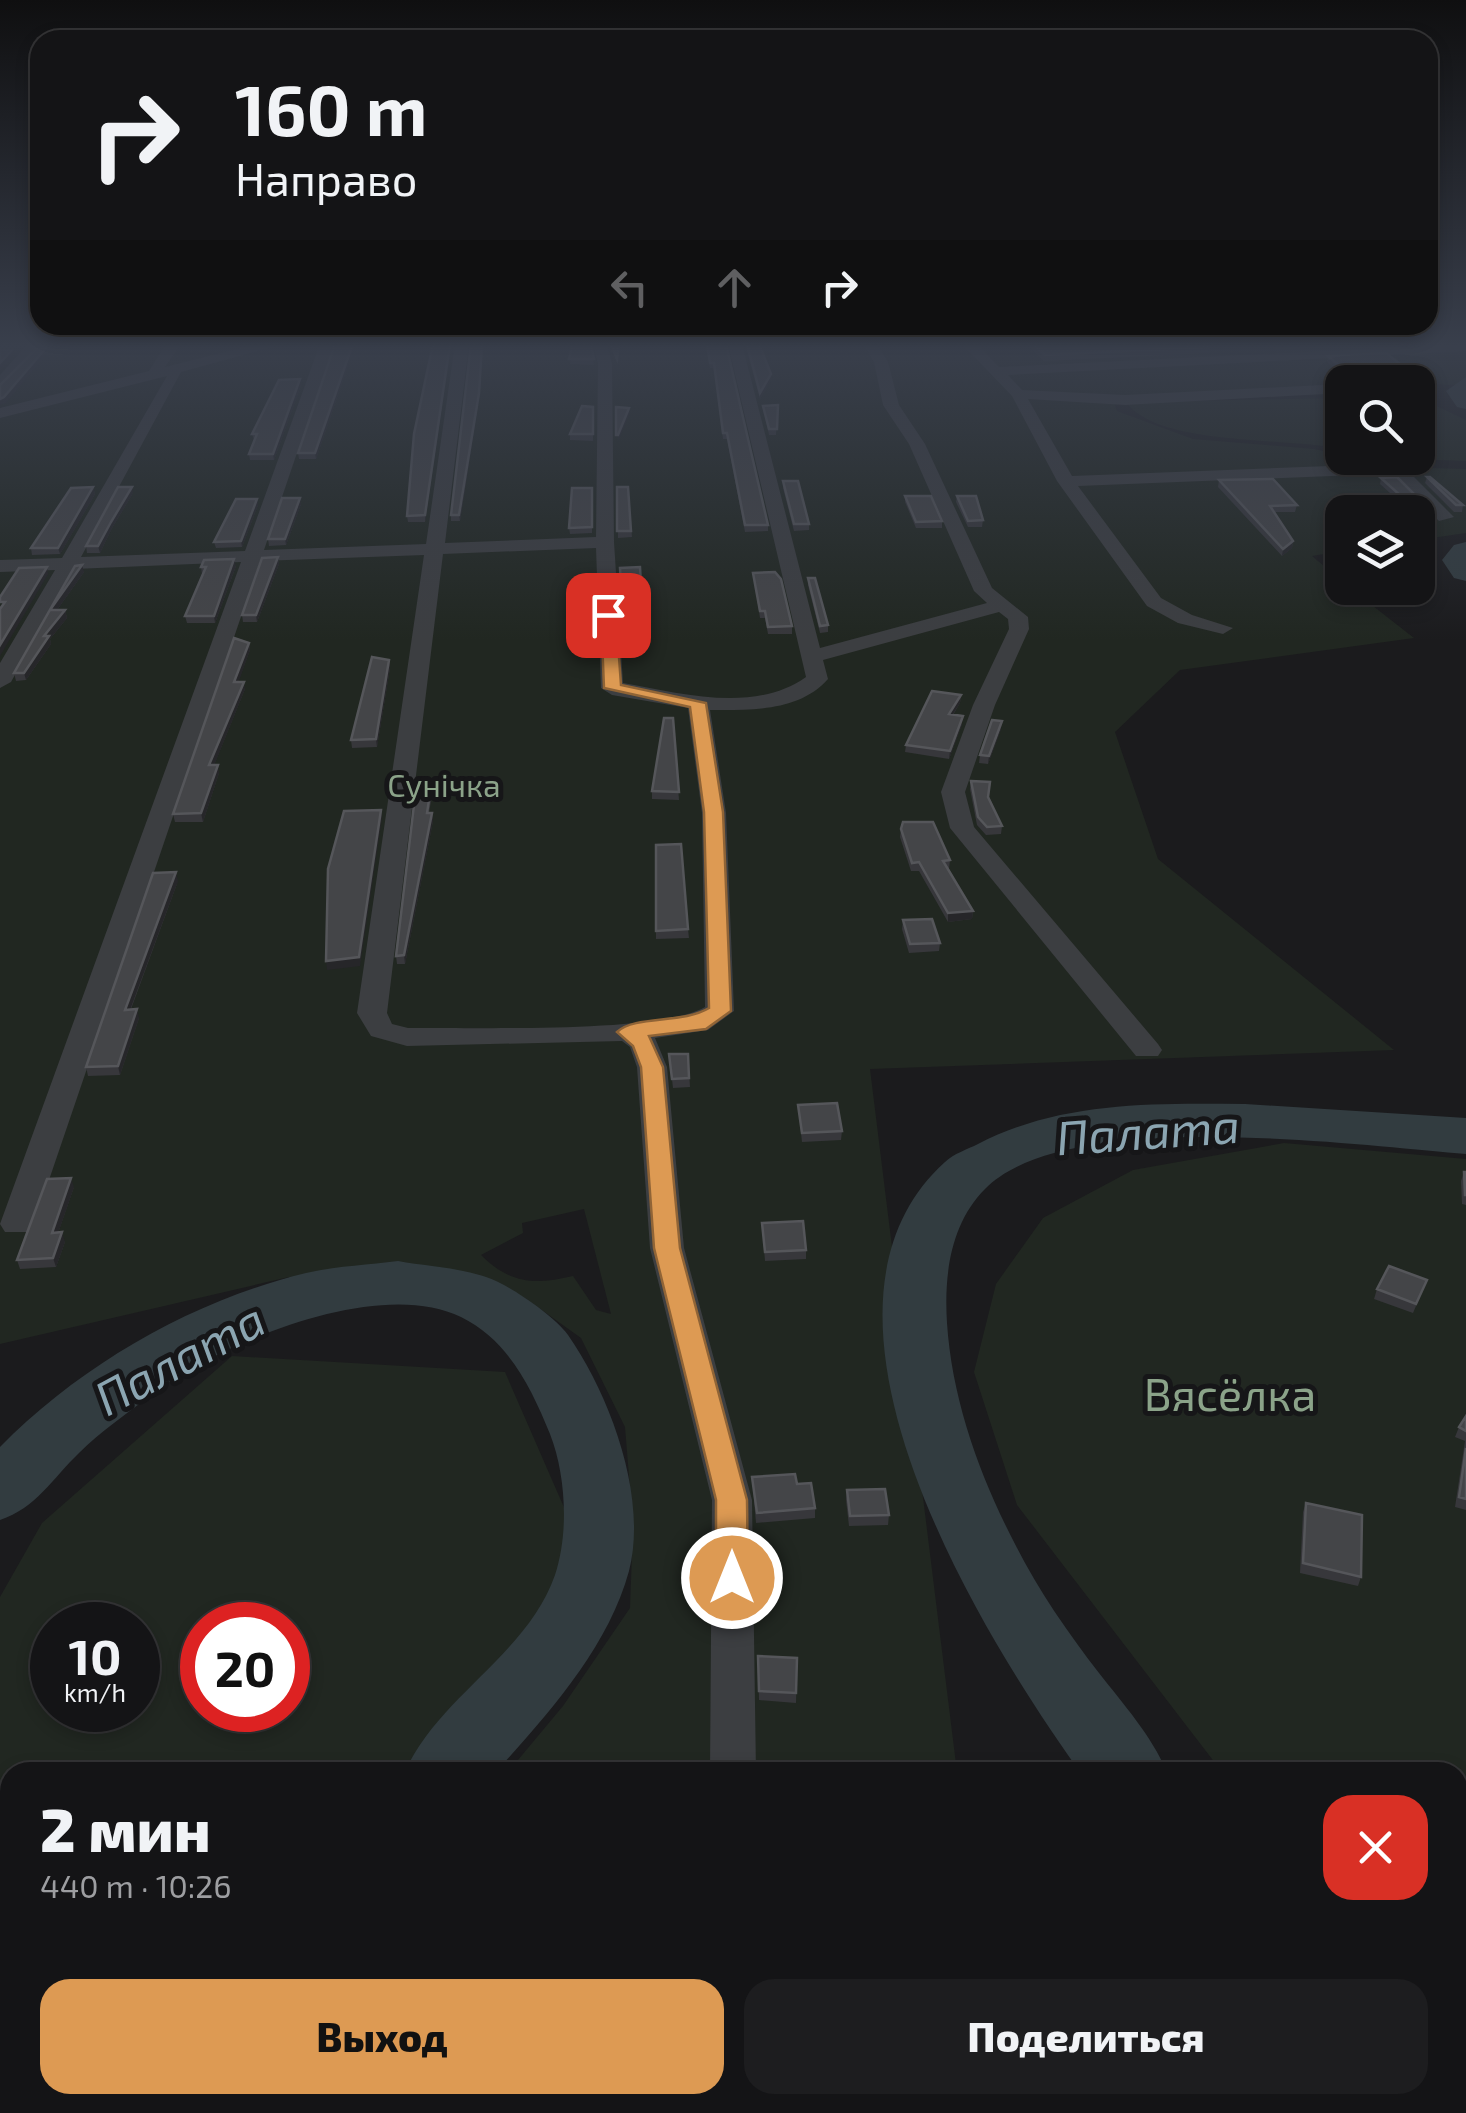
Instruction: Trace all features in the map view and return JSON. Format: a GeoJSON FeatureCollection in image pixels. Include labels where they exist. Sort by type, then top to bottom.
{"type":"FeatureCollection","features":[{"type":"Feature","properties":{"kind":"street"},"geometry":{"type":"LineString","coordinates":[[0,682],[137,443]]}},
{"type":"Feature","properties":{"kind":"street"},"geometry":{"type":"LineString","coordinates":[[17,1224],[292,443]]}},
{"type":"Feature","properties":{"kind":"street"},"geometry":{"type":"LineString","coordinates":[[448,443],[372,1013],[381,1030],[407,1037],[628,1032],[698,1024],[720,1011],[714,812],[698,703]]}},
{"type":"Feature","properties":{"kind":"street"},"geometry":{"type":"LineString","coordinates":[[604,443],[612,688],[698,703],[777,702],[797,696],[817,679],[760,443]]}},
{"type":"Feature","properties":{"kind":"street"},"geometry":{"type":"LineString","coordinates":[[916,443],[984,590],[1018,617],[1020,629],[984,705],[954,792],[962,828],[1147,1050]]}},
{"type":"Feature","properties":{"kind":"street"},"geometry":{"type":"LineString","coordinates":[[1045,443],[1066,481],[1154,602],[1185,619],[1223,628]]}},
{"type":"Feature","properties":{"kind":"street"},"geometry":{"type":"LineString","coordinates":[[1066,481],[1382,469],[1402,475],[1446,516]]}},
{"type":"Feature","properties":{"kind":"street"},"geometry":{"type":"LineString","coordinates":[[0,566],[433,552],[605,542]]}},
{"type":"Feature","properties":{"kind":"street"},"geometry":{"type":"LineString","coordinates":[[814,656],[1003,605]]}},
{"type":"Feature","properties":{"kind":"street"},"geometry":{"type":"LineString","coordinates":[[628,1032],[644,1043],[652,1067],[667,1248],[732,1500],[733,1762]]}},
{"type":"Feature","properties":{"kind":"green space","name":"Сунічка"},"geometry":{"type":"Polygon","coordinates":[[[0,443],[1237,443],[1325,451],[1325,475],[1435,475],[1435,468],[1466,469],[1466,533],[1435,538],[1435,495],[1325,495],[1325,554],[1312,556],[1325,567],[1325,605],[1372,605],[1414,638],[1180,670],[1115,732],[1158,859],[1394,1050],[870,1069],[956,1762],[516,1762],[563,1706],[630,1608],[633,1525],[625,1427],[581,1338],[525,1298],[452,1272],[391,1268],[289,1290],[289,1277],[0,1344],[0,443]],[[584,1209],[522,1223],[523,1233],[481,1255],[502,1272],[524,1280],[573,1276],[596,1310],[611,1314],[584,1209]]]}},
{"type":"Feature","properties":{"kind":"green space"},"geometry":{"type":"Polygon","coordinates":[[[1435,443],[1466,443],[1466,461],[1435,460],[1435,443]]]}},
{"type":"Feature","properties":{"kind":"green space","name":"Вясёлка"},"geometry":{"type":"Polygon","coordinates":[[[1284,1143],[1466,1159],[1466,1762],[1214,1762],[1017,1505],[974,1372],[996,1284],[1043,1218],[1133,1170],[1284,1143]]]}},
{"type":"Feature","properties":{"kind":"green space"},"geometry":{"type":"Polygon","coordinates":[[[232,1356],[505,1372],[590,1567],[422,1762],[0,1762],[0,1597],[42,1523],[232,1356]]]}},
{"type":"Feature","properties":{"kind":"building"},"geometry":{"type":"Polygon","coordinates":[[[254,443],[277,443],[273,454],[249,454],[254,443]]]}},
{"type":"Feature","properties":{"kind":"building"},"geometry":{"type":"Polygon","coordinates":[[[302,443],[319,443],[315,453],[298,453],[302,443]]]}},
{"type":"Feature","properties":{"kind":"building"},"geometry":{"type":"Polygon","coordinates":[[[413,443],[436,443],[425,515],[407,516],[413,443]]]}},
{"type":"Feature","properties":{"kind":"building"},"geometry":{"type":"Polygon","coordinates":[[[459,443],[471,443],[459,515],[451,515],[459,443]]]}},
{"type":"Feature","properties":{"kind":"building"},"geometry":{"type":"Polygon","coordinates":[[[729,443],[749,443],[768,525],[745,525],[729,443]]]}},
{"type":"Feature","properties":{"kind":"building"},"geometry":{"type":"Polygon","coordinates":[[[1397,477],[1415,495],[1400,495],[1381,478],[1397,477]]]}},
{"type":"Feature","properties":{"kind":"building"},"geometry":{"type":"Polygon","coordinates":[[[1430,477],[1463,505],[1456,505],[1430,477]]]}},
{"type":"Feature","properties":{"kind":"building"},"geometry":{"type":"Polygon","coordinates":[[[1273,479],[1297,505],[1270,506],[1293,541],[1283,549],[1219,480],[1273,479]]]}},
{"type":"Feature","properties":{"kind":"building"},"geometry":{"type":"Polygon","coordinates":[[[783,481],[798,481],[809,524],[794,524],[783,481]]]}},
{"type":"Feature","properties":{"kind":"building"},"geometry":{"type":"Polygon","coordinates":[[[93,487],[58,548],[31,548],[71,488],[93,487]]]}},
{"type":"Feature","properties":{"kind":"building"},"geometry":{"type":"Polygon","coordinates":[[[118,487],[132,487],[98,546],[86,546],[118,487]]]}},
{"type":"Feature","properties":{"kind":"building"},"geometry":{"type":"Polygon","coordinates":[[[617,487],[628,487],[631,531],[617,531],[617,487]]]}},
{"type":"Feature","properties":{"kind":"building"},"geometry":{"type":"Polygon","coordinates":[[[572,488],[592,488],[592,527],[569,528],[572,488]]]}},
{"type":"Feature","properties":{"kind":"building"},"geometry":{"type":"Polygon","coordinates":[[[905,496],[931,496],[942,521],[916,522],[905,496]]]}},
{"type":"Feature","properties":{"kind":"building"},"geometry":{"type":"Polygon","coordinates":[[[957,496],[976,496],[983,520],[968,521],[957,496]]]}},
{"type":"Feature","properties":{"kind":"building"},"geometry":{"type":"Polygon","coordinates":[[[282,498],[300,498],[285,539],[268,539],[282,498]]]}},
{"type":"Feature","properties":{"kind":"building"},"geometry":{"type":"Polygon","coordinates":[[[236,499],[257,499],[241,541],[214,542],[236,499]]]}},
{"type":"Feature","properties":{"kind":"building"},"geometry":{"type":"Polygon","coordinates":[[[278,557],[256,615],[242,615],[262,558],[278,557]]]}},
{"type":"Feature","properties":{"kind":"building"},"geometry":{"type":"Polygon","coordinates":[[[234,559],[214,616],[185,616],[206,567],[201,567],[204,560],[234,559]]]}},
{"type":"Feature","properties":{"kind":"building"},"geometry":{"type":"Polygon","coordinates":[[[82,565],[50,610],[65,610],[44,636],[49,636],[24,673],[14,673],[75,566],[82,565]]]}},
{"type":"Feature","properties":{"kind":"building"},"geometry":{"type":"Polygon","coordinates":[[[47,567],[0,645],[0,609],[5,602],[0,602],[0,597],[19,568],[47,567]]]}},
{"type":"Feature","properties":{"kind":"building"},"geometry":{"type":"Polygon","coordinates":[[[640,567],[644,636],[624,637],[620,568],[640,567]]]}},
{"type":"Feature","properties":{"kind":"building"},"geometry":{"type":"Polygon","coordinates":[[[775,572],[781,579],[792,626],[768,627],[765,611],[760,611],[753,573],[775,572]]]}},
{"type":"Feature","properties":{"kind":"building"},"geometry":{"type":"Polygon","coordinates":[[[808,578],[815,578],[828,625],[820,626],[808,578]]]}},
{"type":"Feature","properties":{"kind":"building"},"geometry":{"type":"Polygon","coordinates":[[[234,638],[249,643],[234,682],[244,682],[209,765],[218,765],[201,813],[173,814],[234,638]]]}},
{"type":"Feature","properties":{"kind":"building"},"geometry":{"type":"Polygon","coordinates":[[[372,657],[389,660],[376,739],[351,740],[372,657]]]}},
{"type":"Feature","properties":{"kind":"building"},"geometry":{"type":"Polygon","coordinates":[[[932,691],[961,695],[949,714],[963,716],[950,751],[906,745],[932,691]]]}},
{"type":"Feature","properties":{"kind":"building"},"geometry":{"type":"Polygon","coordinates":[[[664,718],[673,718],[679,792],[652,791],[664,718]]]}},
{"type":"Feature","properties":{"kind":"building"},"geometry":{"type":"Polygon","coordinates":[[[992,720],[1002,721],[989,756],[980,755],[992,720]]]}},
{"type":"Feature","properties":{"kind":"building"},"geometry":{"type":"Polygon","coordinates":[[[971,781],[990,782],[988,797],[1002,826],[987,827],[978,817],[971,781]]]}},
{"type":"Feature","properties":{"kind":"building"},"geometry":{"type":"Polygon","coordinates":[[[431,787],[427,813],[432,813],[404,955],[396,956],[416,788],[431,787]]]}},
{"type":"Feature","properties":{"kind":"building"},"geometry":{"type":"Polygon","coordinates":[[[381,810],[359,957],[326,961],[328,869],[344,811],[381,810]]]}},
{"type":"Feature","properties":{"kind":"building"},"geometry":{"type":"Polygon","coordinates":[[[903,822],[933,822],[950,860],[943,861],[973,911],[948,913],[919,862],[912,863],[901,829],[903,822]]]}},
{"type":"Feature","properties":{"kind":"building"},"geometry":{"type":"Polygon","coordinates":[[[681,844],[688,929],[656,931],[656,845],[681,844]]]}},
{"type":"Feature","properties":{"kind":"building"},"geometry":{"type":"Polygon","coordinates":[[[176,872],[125,1010],[137,1009],[118,1066],[86,1067],[153,873],[176,872]]]}},
{"type":"Feature","properties":{"kind":"building"},"geometry":{"type":"Polygon","coordinates":[[[932,919],[940,943],[910,944],[903,920],[932,919]]]}},
{"type":"Feature","properties":{"kind":"building"},"geometry":{"type":"Polygon","coordinates":[[[669,1054],[688,1054],[689,1078],[672,1079],[669,1054]]]}},
{"type":"Feature","properties":{"kind":"building"},"geometry":{"type":"Polygon","coordinates":[[[837,1103],[842,1131],[802,1133],[798,1105],[837,1103]]]}},
{"type":"Feature","properties":{"kind":"building"},"geometry":{"type":"Polygon","coordinates":[[[71,1178],[52,1233],[62,1232],[53,1258],[17,1260],[47,1179],[71,1178]]]}},
{"type":"Feature","properties":{"kind":"building"},"geometry":{"type":"Polygon","coordinates":[[[803,1221],[806,1250],[765,1252],[762,1223],[803,1221]]]}},
{"type":"Feature","properties":{"kind":"building"},"geometry":{"type":"Polygon","coordinates":[[[1389,1266],[1427,1280],[1416,1304],[1377,1289],[1389,1266]]]}},
{"type":"Feature","properties":{"kind":"building"},"geometry":{"type":"Polygon","coordinates":[[[1466,1448],[1466,1499],[1459,1497],[1466,1448]]]}},
{"type":"Feature","properties":{"kind":"building"},"geometry":{"type":"Polygon","coordinates":[[[795,1474],[797,1484],[811,1483],[815,1508],[757,1513],[752,1477],[795,1474]]]}},
{"type":"Feature","properties":{"kind":"building"},"geometry":{"type":"Polygon","coordinates":[[[885,1489],[889,1515],[850,1516],[847,1490],[885,1489]]]}},
{"type":"Feature","properties":{"kind":"building"},"geometry":{"type":"Polygon","coordinates":[[[1306,1503],[1362,1515],[1361,1577],[1303,1563],[1306,1503]]]}},
{"type":"Feature","properties":{"kind":"building"},"geometry":{"type":"Polygon","coordinates":[[[758,1656],[797,1658],[796,1693],[759,1691],[758,1656]]]}},
{"type":"Feature","properties":{"kind":"waterway","name":"Палата"},"geometry":{"type":"LineString","coordinates":[[1466,552],[1459,560],[1466,571]]}},
{"type":"Feature","properties":{"kind":"waterway","name":"Палата"},"geometry":{"type":"LineString","coordinates":[[1120,1762],[1030,1638],[988,1564],[959,1500],[934,1429],[917,1356],[914,1287],[929,1225],[966,1174],[1029,1140],[1077,1129],[1187,1120],[1245,1121],[1466,1136]]}},
{"type":"Feature","properties":{"kind":"waterway","name":"Палата"},"geometry":{"type":"LineString","coordinates":[[0,1492],[57,1432],[132,1375],[218,1327],[309,1294],[398,1282],[479,1298],[543,1348],[585,1437],[597,1496],[598,1536],[584,1593],[556,1642],[454,1762]]}},
{"type":"Feature","properties":{"kind":"route"},"geometry":{"type":"LineString","coordinates":[[608,615],[612,688],[698,703],[714,812],[720,1011],[698,1024],[628,1032],[644,1043],[652,1067],[667,1248],[732,1500],[732,1578]]}}]}
